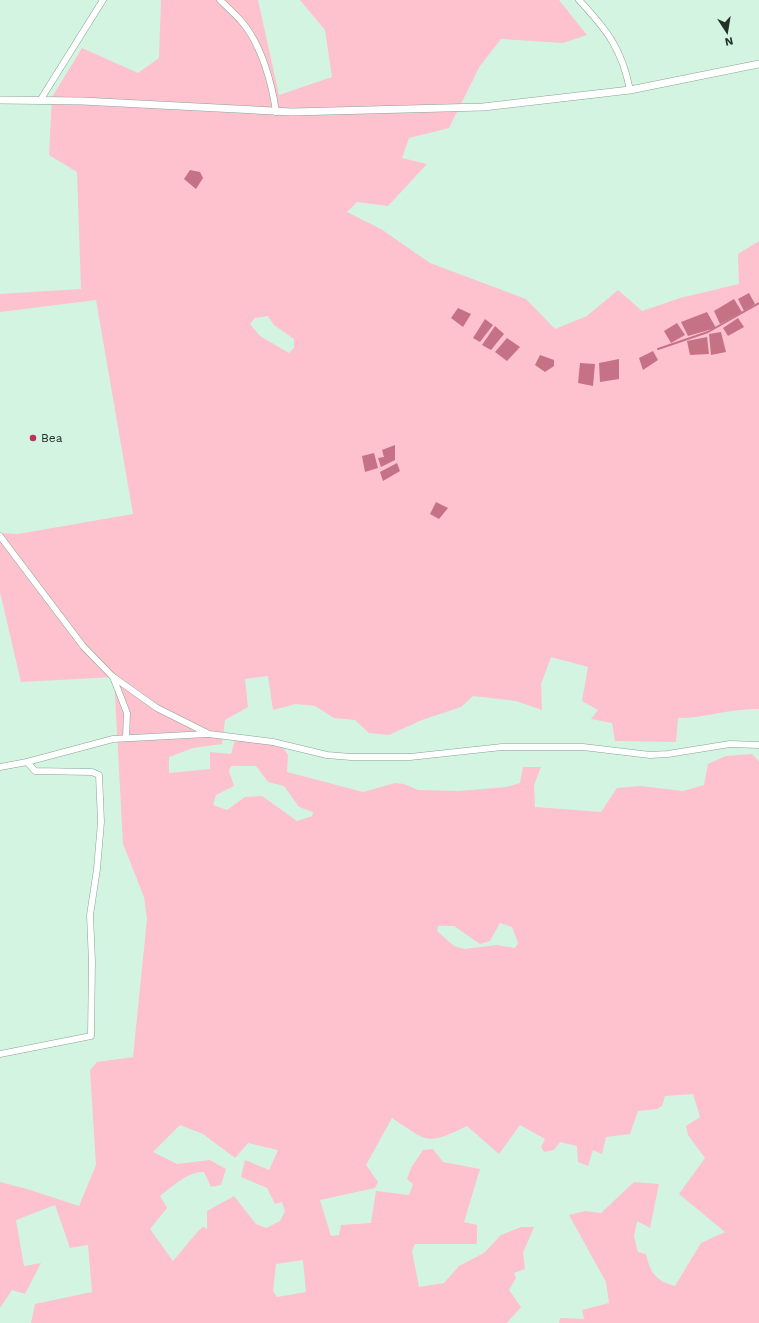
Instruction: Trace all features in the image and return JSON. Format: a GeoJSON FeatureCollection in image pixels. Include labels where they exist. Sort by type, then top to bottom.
{"type":"FeatureCollection","features":[{"type":"Feature","properties":{"kind":"main road"},"geometry":{"type":"LineString","coordinates":[[1,98],[276,112],[332,112],[483,107],[630,90],[759,64]]}},
{"type":"Feature","properties":{"kind":"street"},"geometry":{"type":"LineString","coordinates":[[42,99],[103,0]]}},
{"type":"Feature","properties":{"kind":"street"},"geometry":{"type":"LineString","coordinates":[[220,0],[242,22],[254,40],[273,90],[276,112]]}},
{"type":"Feature","properties":{"kind":"street"},"geometry":{"type":"LineString","coordinates":[[579,0],[604,27],[615,43],[627,74],[630,90]]}},
{"type":"Feature","properties":{"kind":"street"},"geometry":{"type":"LineString","coordinates":[[0,536],[84,646],[112,676],[156,708],[209,734]]}},
{"type":"Feature","properties":{"kind":"street"},"geometry":{"type":"LineString","coordinates":[[112,676],[125,705],[127,723],[126,738]]}},
{"type":"Feature","properties":{"kind":"street"},"geometry":{"type":"LineString","coordinates":[[0,767],[27,762],[113,739],[209,734],[272,742],[326,755],[351,757],[410,756],[502,746],[582,746],[650,755],[668,754],[723,745],[759,746]]}},
{"type":"Feature","properties":{"kind":"street"},"geometry":{"type":"LineString","coordinates":[[0,1054],[92,1036],[92,962],[90,915],[97,869],[101,822],[99,775],[92,772],[35,771],[27,762]]}},
{"type":"Feature","properties":{"kind":"shaded area"},"geometry":{"type":"Polygon","coordinates":[[[161,0],[258,0],[279,95],[332,77],[325,30],[300,0],[559,0],[587,35],[563,43],[501,39],[480,66],[449,128],[409,138],[402,158],[427,164],[388,206],[357,202],[347,212],[381,229],[430,263],[526,299],[555,329],[587,316],[618,290],[642,311],[680,298],[739,284],[738,254],[759,241],[759,709],[739,710],[688,718],[678,718],[676,742],[615,741],[612,723],[591,719],[598,710],[582,701],[588,667],[551,657],[541,684],[542,710],[516,701],[473,696],[461,707],[422,720],[389,735],[369,733],[355,720],[334,718],[315,706],[296,704],[273,710],[268,676],[245,679],[248,707],[225,720],[222,744],[193,748],[169,757],[169,773],[210,769],[210,752],[231,754],[235,740],[281,745],[288,755],[287,772],[363,792],[395,783],[404,784],[418,790],[459,791],[506,787],[520,783],[523,767],[541,767],[534,785],[535,807],[601,812],[617,788],[640,786],[683,791],[704,785],[708,764],[726,756],[752,754],[759,761],[759,1323],[559,1323],[560,1318],[584,1319],[582,1310],[609,1303],[606,1282],[569,1215],[585,1211],[601,1213],[634,1182],[659,1184],[650,1228],[637,1221],[634,1237],[638,1252],[646,1254],[655,1275],[663,1282],[675,1286],[701,1243],[725,1232],[679,1194],[705,1158],[688,1135],[686,1126],[700,1117],[693,1094],[665,1096],[662,1106],[657,1109],[638,1111],[630,1134],[606,1137],[602,1154],[593,1150],[588,1166],[578,1162],[577,1146],[560,1142],[554,1150],[544,1152],[541,1147],[545,1139],[520,1125],[499,1154],[467,1126],[435,1139],[421,1136],[392,1118],[366,1165],[378,1182],[375,1188],[320,1200],[331,1236],[339,1235],[341,1225],[371,1223],[376,1191],[409,1195],[413,1184],[407,1179],[411,1168],[423,1150],[433,1149],[443,1162],[480,1169],[464,1222],[477,1225],[477,1244],[415,1244],[412,1251],[419,1287],[444,1283],[459,1266],[484,1253],[501,1235],[521,1227],[534,1227],[523,1253],[525,1269],[514,1273],[516,1278],[509,1290],[521,1307],[507,1323],[31,1323],[35,1304],[92,1292],[88,1245],[70,1248],[55,1205],[16,1220],[24,1266],[41,1263],[25,1294],[12,1290],[0,1308],[0,1182],[79,1206],[96,1165],[90,1070],[97,1062],[133,1057],[147,919],[144,897],[123,844],[114,677],[21,682],[0,592],[0,533],[18,534],[133,514],[96,300],[0,312],[0,294],[81,289],[77,172],[49,155],[52,97],[82,48],[138,73],[159,58],[161,0]],[[268,316],[255,318],[250,324],[260,336],[289,353],[294,348],[294,339],[274,325],[268,316]],[[231,766],[229,771],[234,786],[216,795],[213,805],[227,810],[245,797],[262,796],[297,821],[312,816],[313,812],[299,807],[284,786],[268,782],[256,766],[231,766]],[[500,923],[490,941],[480,944],[454,926],[438,926],[437,931],[454,946],[464,949],[497,945],[515,948],[518,943],[512,927],[500,923]],[[180,1125],[153,1152],[177,1164],[210,1160],[226,1169],[221,1185],[211,1187],[204,1172],[192,1174],[180,1180],[160,1196],[167,1208],[150,1229],[173,1261],[199,1230],[203,1227],[207,1229],[207,1211],[234,1196],[256,1224],[266,1228],[280,1221],[285,1211],[282,1202],[275,1204],[267,1188],[241,1177],[245,1160],[269,1170],[278,1150],[248,1143],[235,1158],[203,1134],[180,1125]],[[303,1260],[276,1264],[273,1291],[277,1297],[306,1292],[303,1260]]]}},
{"type":"Feature","properties":{"kind":"shaded area"},"geometry":{"type":"Polygon","coordinates":[[[190,170],[200,172],[203,178],[196,189],[184,179],[190,170]]]}},
{"type":"Feature","properties":{"kind":"shaded area"},"geometry":{"type":"Polygon","coordinates":[[[749,293],[755,304],[744,311],[738,299],[749,293]]]}},
{"type":"Feature","properties":{"kind":"shaded area"},"geometry":{"type":"Polygon","coordinates":[[[734,299],[742,312],[720,324],[714,311],[734,299]]]}},
{"type":"Feature","properties":{"kind":"shaded area"},"geometry":{"type":"Polygon","coordinates":[[[458,308],[471,314],[463,327],[451,318],[458,308]]]}},
{"type":"Feature","properties":{"kind":"shaded area"},"geometry":{"type":"Polygon","coordinates":[[[707,312],[716,328],[688,336],[681,322],[707,312]]]}},
{"type":"Feature","properties":{"kind":"shaded area"},"geometry":{"type":"Polygon","coordinates":[[[738,318],[744,327],[728,336],[723,328],[738,318]]]}},
{"type":"Feature","properties":{"kind":"shaded area"},"geometry":{"type":"Polygon","coordinates":[[[485,319],[493,325],[480,342],[473,338],[485,319]]]}},
{"type":"Feature","properties":{"kind":"shaded area"},"geometry":{"type":"Polygon","coordinates":[[[677,323],[685,335],[671,343],[664,331],[677,323]]]}},
{"type":"Feature","properties":{"kind":"shaded area"},"geometry":{"type":"Polygon","coordinates":[[[495,326],[504,334],[491,350],[482,345],[495,326]]]}},
{"type":"Feature","properties":{"kind":"shaded area"},"geometry":{"type":"Polygon","coordinates":[[[721,332],[726,352],[711,355],[709,334],[721,332]]]}},
{"type":"Feature","properties":{"kind":"shaded area"},"geometry":{"type":"Polygon","coordinates":[[[707,337],[709,354],[690,355],[687,341],[707,337]]]}},
{"type":"Feature","properties":{"kind":"shaded area"},"geometry":{"type":"Polygon","coordinates":[[[507,338],[520,347],[507,361],[495,352],[507,338]]]}},
{"type":"Feature","properties":{"kind":"shaded area"},"geometry":{"type":"Polygon","coordinates":[[[653,351],[658,360],[643,370],[639,358],[653,351]]]}},
{"type":"Feature","properties":{"kind":"shaded area"},"geometry":{"type":"Polygon","coordinates":[[[540,355],[554,360],[554,366],[545,372],[535,365],[540,355]]]}},
{"type":"Feature","properties":{"kind":"shaded area"},"geometry":{"type":"Polygon","coordinates":[[[619,359],[619,379],[600,382],[599,363],[619,359]]]}},
{"type":"Feature","properties":{"kind":"shaded area"},"geometry":{"type":"Polygon","coordinates":[[[580,363],[595,364],[593,386],[578,383],[580,363]]]}},
{"type":"Feature","properties":{"kind":"shaded area"},"geometry":{"type":"Polygon","coordinates":[[[395,445],[395,460],[381,467],[378,458],[384,457],[382,450],[395,445]]]}},
{"type":"Feature","properties":{"kind":"shaded area"},"geometry":{"type":"Polygon","coordinates":[[[374,453],[378,468],[365,472],[362,456],[374,453]]]}},
{"type":"Feature","properties":{"kind":"shaded area"},"geometry":{"type":"Polygon","coordinates":[[[397,463],[400,471],[383,481],[380,472],[397,463]]]}},
{"type":"Feature","properties":{"kind":"shaded area"},"geometry":{"type":"Polygon","coordinates":[[[436,502],[448,508],[439,519],[430,514],[436,502]]]}},
{"type":"Feature","properties":{"kind":"waterway"},"geometry":{"type":"LineString","coordinates":[[658,349],[708,332],[759,303]]}},
{"type":"Feature","properties":{"kind":"place","name":"Bea"},"geometry":{"type":"Point","coordinates":[33,438]}}]}
